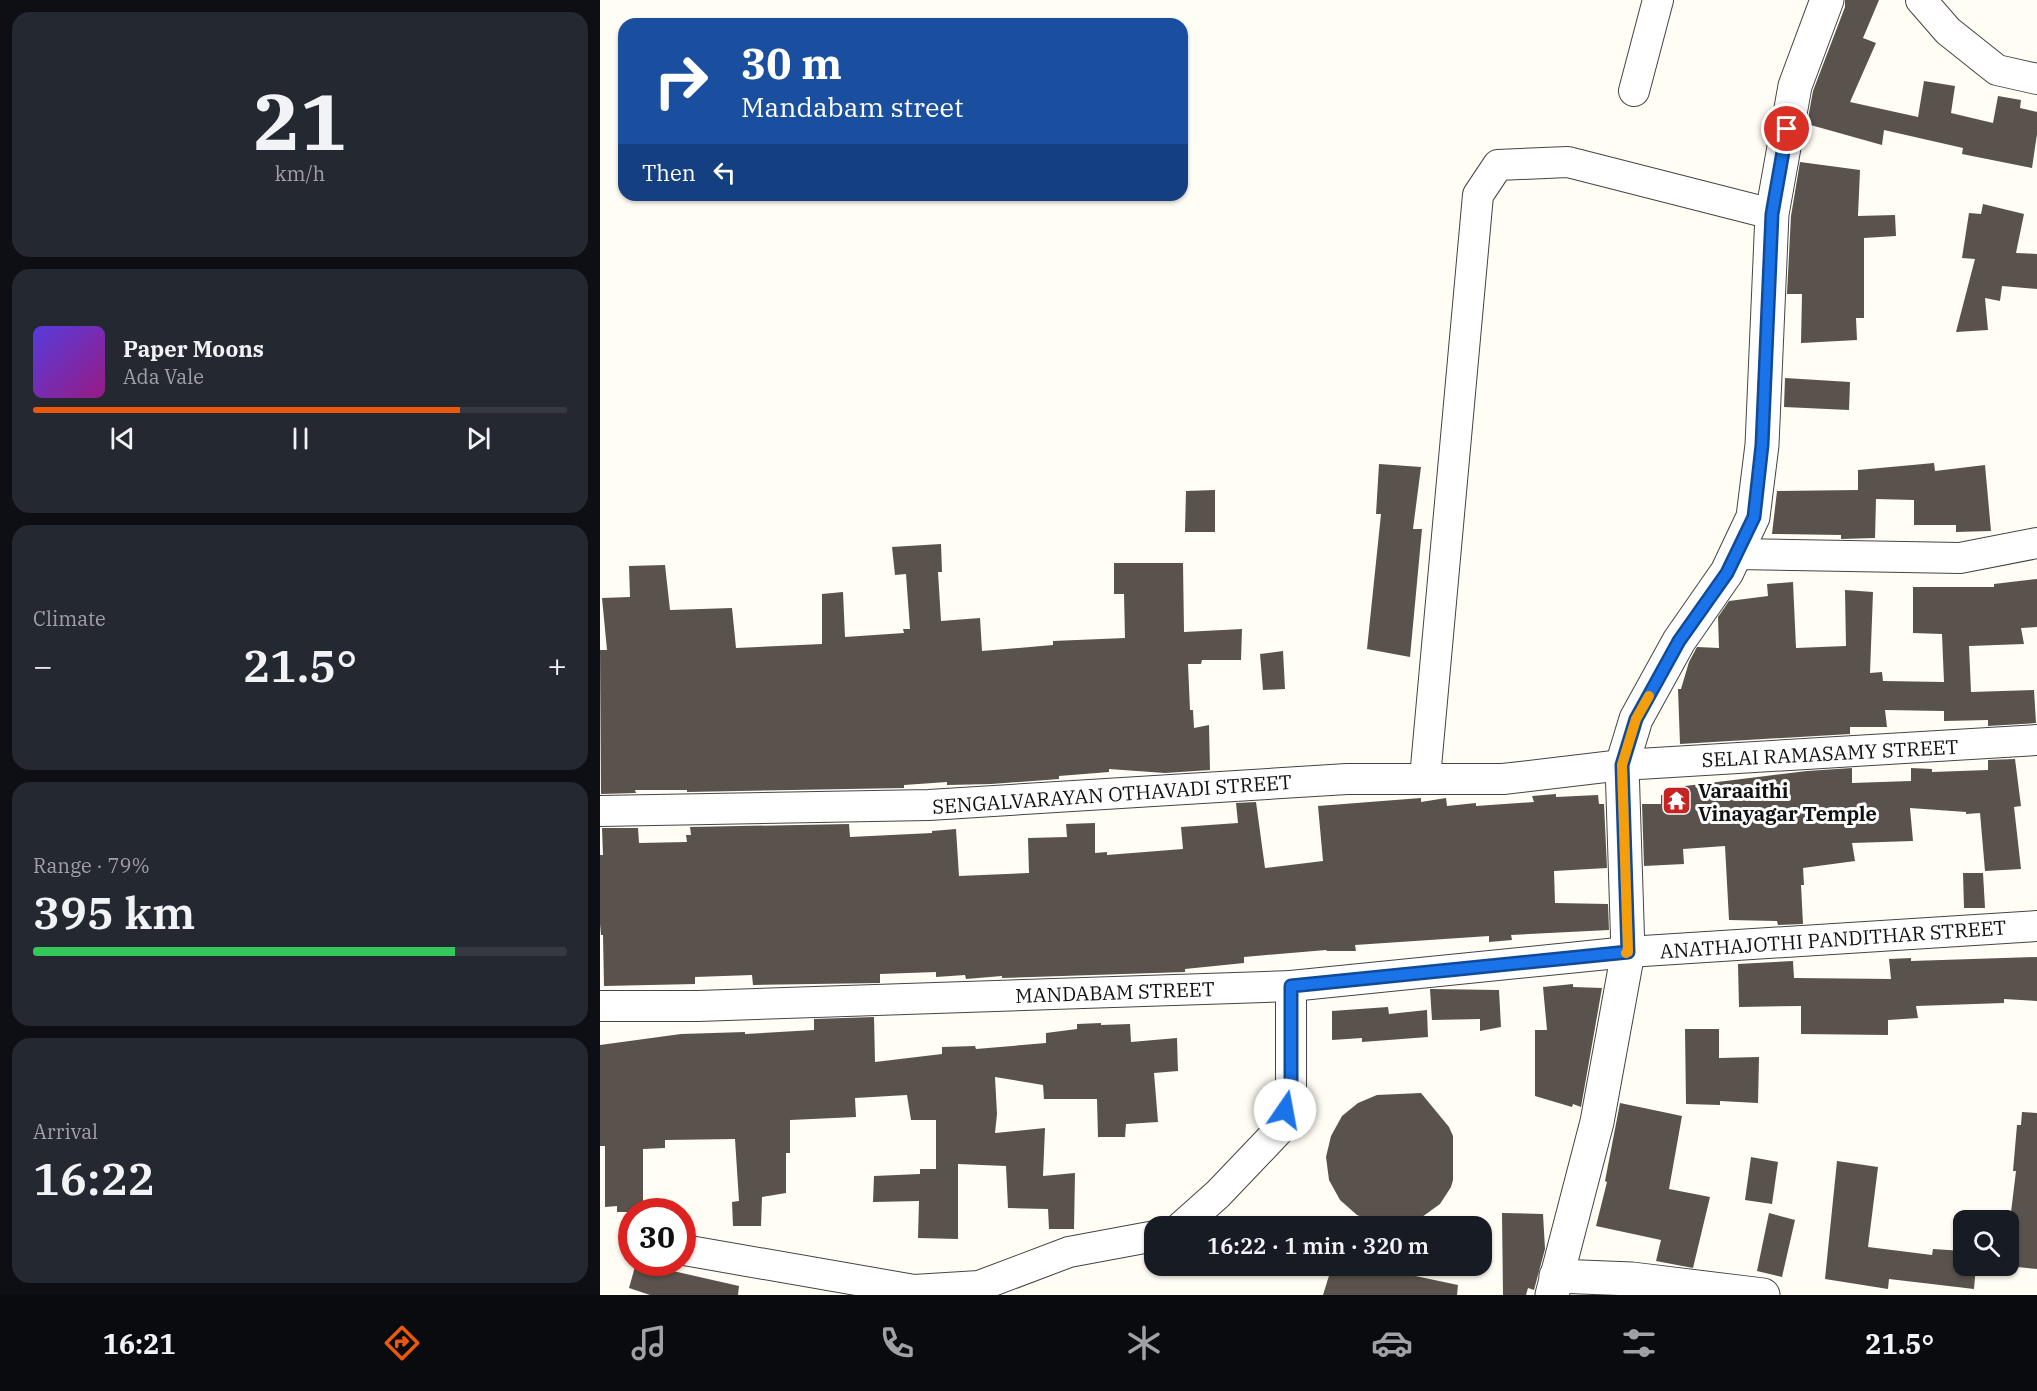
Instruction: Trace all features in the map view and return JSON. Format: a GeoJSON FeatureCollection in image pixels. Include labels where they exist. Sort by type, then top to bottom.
{"type":"FeatureCollection","features":[{"type":"Feature","properties":{"kind":"street"},"geometry":{"type":"LineString","coordinates":[[1634,91],[1658,0]]}},
{"type":"Feature","properties":{"kind":"street"},"geometry":{"type":"LineString","coordinates":[[1763,1295],[1632,1279],[1554,1285],[1597,1122],[1628,952],[1622,765],[1636,719],[1679,641],[1727,573],[1754,517],[1762,445],[1772,214],[1795,86],[1827,0]]}},
{"type":"Feature","properties":{"kind":"street"},"geometry":{"type":"LineString","coordinates":[[1921,0],[1948,31],[1996,70],[2037,79]]}},
{"type":"Feature","properties":{"kind":"street"},"geometry":{"type":"LineString","coordinates":[[1425,778],[1478,195],[1498,165],[1568,162],[1772,214]]}},
{"type":"Feature","properties":{"kind":"street"},"geometry":{"type":"LineString","coordinates":[[1736,554],[1960,558],[2037,543]]}},
{"type":"Feature","properties":{"kind":"street","name":"SELAI RAMASAMY STREET"},"geometry":{"type":"LineString","coordinates":[[1622,765],[2037,740]]}},
{"type":"Feature","properties":{"kind":"street","name":"SENGALVARAYAN OTHAVADI STREET"},"geometry":{"type":"LineString","coordinates":[[600,811],[929,806],[1347,779],[1503,779],[1622,765]]}},
{"type":"Feature","properties":{"kind":"street","name":"ANATHAJOTHI PANDITHAR STREET"},"geometry":{"type":"LineString","coordinates":[[1628,952],[2037,926]]}},
{"type":"Feature","properties":{"kind":"street","name":"MANDABAM STREET"},"geometry":{"type":"LineString","coordinates":[[600,1006],[698,1006],[1291,986],[1628,952]]}},
{"type":"Feature","properties":{"kind":"street"},"geometry":{"type":"LineString","coordinates":[[1193,1216],[1218,1194],[1279,1130],[1291,1089],[1291,986]]}},
{"type":"Feature","properties":{"kind":"street"},"geometry":{"type":"LineString","coordinates":[[696,1252],[913,1293],[979,1286],[1069,1252],[1144,1238]]}},
{"type":"Feature","properties":{"kind":"building"},"geometry":{"type":"Polygon","coordinates":[[[1845,0],[1879,0],[1863,38],[1876,43],[1850,102],[1918,117],[1924,81],[1955,86],[1951,113],[1993,123],[1998,96],[2021,100],[2020,108],[2037,112],[2037,134],[2032,168],[1962,154],[1963,148],[1884,130],[1882,145],[1807,124],[1813,91],[1845,7],[1845,0]]]}},
{"type":"Feature","properties":{"kind":"building"},"geometry":{"type":"Polygon","coordinates":[[[1800,162],[1860,170],[1858,216],[1895,215],[1896,236],[1864,238],[1864,318],[1856,318],[1857,340],[1801,343],[1802,294],[1787,294],[1791,216],[1800,162]]]}},
{"type":"Feature","properties":{"kind":"building"},"geometry":{"type":"Polygon","coordinates":[[[1983,204],[2024,214],[2016,253],[2037,254],[2037,289],[2002,286],[2000,301],[1985,298],[1988,330],[1956,332],[1975,259],[1962,258],[1969,213],[1981,214],[1983,204]]]}},
{"type":"Feature","properties":{"kind":"building"},"geometry":{"type":"Polygon","coordinates":[[[1785,378],[1850,382],[1849,410],[1784,407],[1785,378]]]}},
{"type":"Feature","properties":{"kind":"building"},"geometry":{"type":"Polygon","coordinates":[[[1934,463],[1935,471],[1985,465],[1991,531],[1956,532],[1956,525],[1914,525],[1914,500],[1876,499],[1875,538],[1841,539],[1841,535],[1772,534],[1777,491],[1858,490],[1858,470],[1934,463]]]}},
{"type":"Feature","properties":{"kind":"building"},"geometry":{"type":"Polygon","coordinates":[[[1379,464],[1421,467],[1413,529],[1422,529],[1410,657],[1367,649],[1381,514],[1376,514],[1379,464]]]}},
{"type":"Feature","properties":{"kind":"building"},"geometry":{"type":"Polygon","coordinates":[[[1215,490],[1215,532],[1185,532],[1186,491],[1215,490]]]}},
{"type":"Feature","properties":{"kind":"building"},"geometry":{"type":"Polygon","coordinates":[[[941,544],[942,572],[938,572],[941,621],[980,618],[982,651],[1053,645],[1053,641],[1125,638],[1124,594],[1114,594],[1114,563],[1183,563],[1184,632],[1242,629],[1241,660],[1202,660],[1201,664],[1188,664],[1190,710],[1193,710],[1194,728],[1209,725],[1210,770],[1165,773],[1109,769],[1109,772],[1059,776],[1059,779],[991,784],[947,785],[947,782],[904,785],[904,788],[687,792],[687,790],[635,790],[636,793],[601,794],[600,650],[607,650],[602,598],[630,597],[629,566],[665,565],[670,610],[732,608],[736,648],[822,644],[822,594],[843,592],[845,637],[904,633],[903,629],[910,629],[906,574],[895,575],[892,547],[941,544]]]}},
{"type":"Feature","properties":{"kind":"building"},"geometry":{"type":"Polygon","coordinates":[[[2037,579],[2037,627],[2021,628],[2024,644],[1969,646],[1971,692],[2034,690],[2036,723],[1988,726],[1988,720],[1944,721],[1944,711],[1885,710],[1887,727],[1850,727],[1850,734],[1680,744],[1678,689],[1681,689],[1689,662],[1697,647],[1719,648],[1718,617],[1729,601],[1768,596],[1767,584],[1793,582],[1796,648],[1846,646],[1845,590],[1873,592],[1870,673],[1882,672],[1883,681],[1944,682],[1942,634],[1913,633],[1913,587],[1994,587],[1994,584],[2037,579]]]}},
{"type":"Feature","properties":{"kind":"building"},"geometry":{"type":"Polygon","coordinates":[[[1283,651],[1285,689],[1263,690],[1260,654],[1283,651]]]}},
{"type":"Feature","properties":{"kind":"building"},"geometry":{"type":"Polygon","coordinates":[[[2015,759],[2021,806],[2014,807],[2021,869],[1985,871],[1980,813],[1966,814],[1966,812],[1910,808],[1913,841],[1852,843],[1855,861],[1803,868],[1804,885],[1801,885],[1803,924],[1778,925],[1777,921],[1729,920],[1725,846],[1683,849],[1684,864],[1644,866],[1642,804],[1661,804],[1661,795],[1686,797],[1685,786],[1807,771],[1852,768],[1852,783],[1911,781],[1911,768],[1932,769],[1932,772],[1988,770],[1988,760],[2015,759]]]}},
{"type":"Feature","properties":{"kind":"building"},"geometry":{"type":"Polygon","coordinates":[[[1556,794],[1556,797],[1598,795],[1599,804],[1604,804],[1607,868],[1554,871],[1555,903],[1608,904],[1609,930],[1511,935],[1512,940],[1489,942],[1489,936],[1355,945],[1356,951],[1326,950],[1244,957],[1244,963],[1185,969],[1185,972],[1002,978],[1002,976],[966,979],[965,975],[936,977],[936,972],[880,974],[880,983],[753,985],[752,975],[695,977],[695,984],[604,986],[603,935],[601,935],[600,924],[602,828],[638,828],[639,843],[687,842],[686,835],[691,835],[690,827],[849,824],[850,837],[932,833],[932,831],[956,829],[959,876],[1029,873],[1028,838],[1067,837],[1066,824],[1095,823],[1095,853],[1107,852],[1107,855],[1183,849],[1181,827],[1238,823],[1236,803],[1256,802],[1265,868],[1323,861],[1318,806],[1421,798],[1421,802],[1446,798],[1447,806],[1476,803],[1476,806],[1534,802],[1532,796],[1556,794]]]}},
{"type":"Feature","properties":{"kind":"building"},"geometry":{"type":"Polygon","coordinates":[[[1963,873],[1983,873],[1985,908],[1964,908],[1963,873]]]}},
{"type":"Feature","properties":{"kind":"building"},"geometry":{"type":"Polygon","coordinates":[[[2037,957],[2037,1001],[2004,999],[2004,1003],[1916,1006],[1918,1018],[1888,1020],[1888,1035],[1801,1034],[1801,1006],[1739,1007],[1738,964],[1793,961],[1794,978],[1891,979],[1889,959],[1911,958],[1911,961],[2037,957]]]}},
{"type":"Feature","properties":{"kind":"building"},"geometry":{"type":"Polygon","coordinates":[[[1573,984],[1573,987],[1602,988],[1581,1107],[1573,1104],[1572,1107],[1535,1096],[1535,1030],[1547,1030],[1543,987],[1573,984]]]}},
{"type":"Feature","properties":{"kind":"building"},"geometry":{"type":"Polygon","coordinates":[[[1430,989],[1499,990],[1501,1027],[1480,1031],[1480,1019],[1432,1020],[1430,989]]]}},
{"type":"Feature","properties":{"kind":"building"},"geometry":{"type":"Polygon","coordinates":[[[1388,1007],[1389,1014],[1427,1010],[1428,1037],[1362,1042],[1362,1038],[1332,1040],[1332,1011],[1388,1007]]]}},
{"type":"Feature","properties":{"kind":"building"},"geometry":{"type":"Polygon","coordinates":[[[874,1017],[875,1062],[942,1054],[942,1047],[975,1046],[976,1049],[1046,1043],[1046,1033],[1077,1029],[1077,1024],[1130,1024],[1131,1042],[1177,1038],[1178,1071],[1154,1073],[1158,1122],[1126,1124],[1125,1137],[1098,1137],[1097,1099],[1044,1099],[1043,1085],[995,1077],[997,1114],[995,1133],[1045,1128],[1043,1176],[1075,1173],[1074,1229],[1049,1229],[1048,1209],[1008,1208],[1006,1166],[958,1164],[958,1239],[918,1238],[919,1201],[873,1202],[874,1176],[920,1174],[920,1169],[936,1169],[936,1120],[911,1120],[907,1095],[855,1098],[856,1117],[790,1120],[790,1153],[786,1153],[786,1193],[762,1197],[761,1226],[733,1226],[732,1202],[739,1201],[735,1139],[665,1140],[665,1148],[643,1149],[643,1198],[618,1198],[618,1212],[617,1206],[605,1207],[605,1146],[600,1146],[600,1045],[681,1034],[745,1032],[745,1034],[814,1030],[814,1019],[874,1017]]]}},
{"type":"Feature","properties":{"kind":"building"},"geometry":{"type":"Polygon","coordinates":[[[1685,1029],[1719,1029],[1719,1058],[1759,1057],[1758,1103],[1720,1101],[1720,1105],[1686,1104],[1685,1029]]]}},
{"type":"Feature","properties":{"kind":"building"},"geometry":{"type":"Polygon","coordinates":[[[1421,1093],[1449,1127],[1453,1136],[1451,1187],[1440,1204],[1423,1216],[1360,1216],[1340,1200],[1329,1180],[1326,1157],[1331,1136],[1342,1116],[1358,1103],[1377,1095],[1421,1093]]]}},
{"type":"Feature","properties":{"kind":"building"},"geometry":{"type":"Polygon","coordinates":[[[1620,1103],[1682,1116],[1669,1189],[1710,1197],[1693,1268],[1656,1261],[1661,1240],[1596,1226],[1607,1182],[1605,1181],[1620,1103]]]}},
{"type":"Feature","properties":{"kind":"building"},"geometry":{"type":"Polygon","coordinates":[[[2022,1112],[2037,1113],[2037,1269],[2019,1267],[2019,1210],[2011,1210],[2016,1171],[2013,1171],[2017,1125],[2021,1125],[2022,1112]]]}},
{"type":"Feature","properties":{"kind":"building"},"geometry":{"type":"Polygon","coordinates":[[[1751,1157],[1778,1162],[1772,1204],[1745,1200],[1751,1157]]]}},
{"type":"Feature","properties":{"kind":"building"},"geometry":{"type":"Polygon","coordinates":[[[1837,1161],[1878,1167],[1868,1247],[1932,1255],[1933,1249],[1953,1250],[1953,1276],[1975,1276],[1974,1289],[1889,1279],[1888,1289],[1825,1279],[1837,1161]]]}},
{"type":"Feature","properties":{"kind":"building"},"geometry":{"type":"Polygon","coordinates":[[[1502,1213],[1543,1214],[1545,1249],[1534,1290],[1528,1288],[1526,1295],[1503,1295],[1502,1213]]]}},
{"type":"Feature","properties":{"kind":"building"},"geometry":{"type":"Polygon","coordinates":[[[1769,1213],[1795,1220],[1782,1277],[1757,1271],[1769,1213]]]}},
{"type":"Feature","properties":{"kind":"building"},"geometry":{"type":"Polygon","coordinates":[[[632,1276],[695,1276],[739,1286],[738,1295],[650,1295],[629,1288],[632,1276]]]}},
{"type":"Feature","properties":{"kind":"building"},"geometry":{"type":"Polygon","coordinates":[[[1329,1276],[1415,1276],[1458,1285],[1457,1295],[1323,1295],[1329,1276]]]}},
{"type":"Feature","properties":{"kind":"slow traffic"},"geometry":{"type":"LineString","coordinates":[[1626,953],[1628,952],[1622,765],[1636,719],[1649,696]]}},
{"type":"Feature","properties":{"kind":"place","name":"Varaaithi Vinayagar Temple"},"geometry":{"type":"Point","coordinates":[1677,801]}},
{"type":"Feature","properties":{"kind":"route"},"geometry":{"type":"LineString","coordinates":[[1285,1110],[1291,1089],[1291,986],[1628,952],[1622,765],[1636,719],[1679,641],[1727,573],[1754,517],[1762,445],[1772,214],[1787,129]]}}]}
